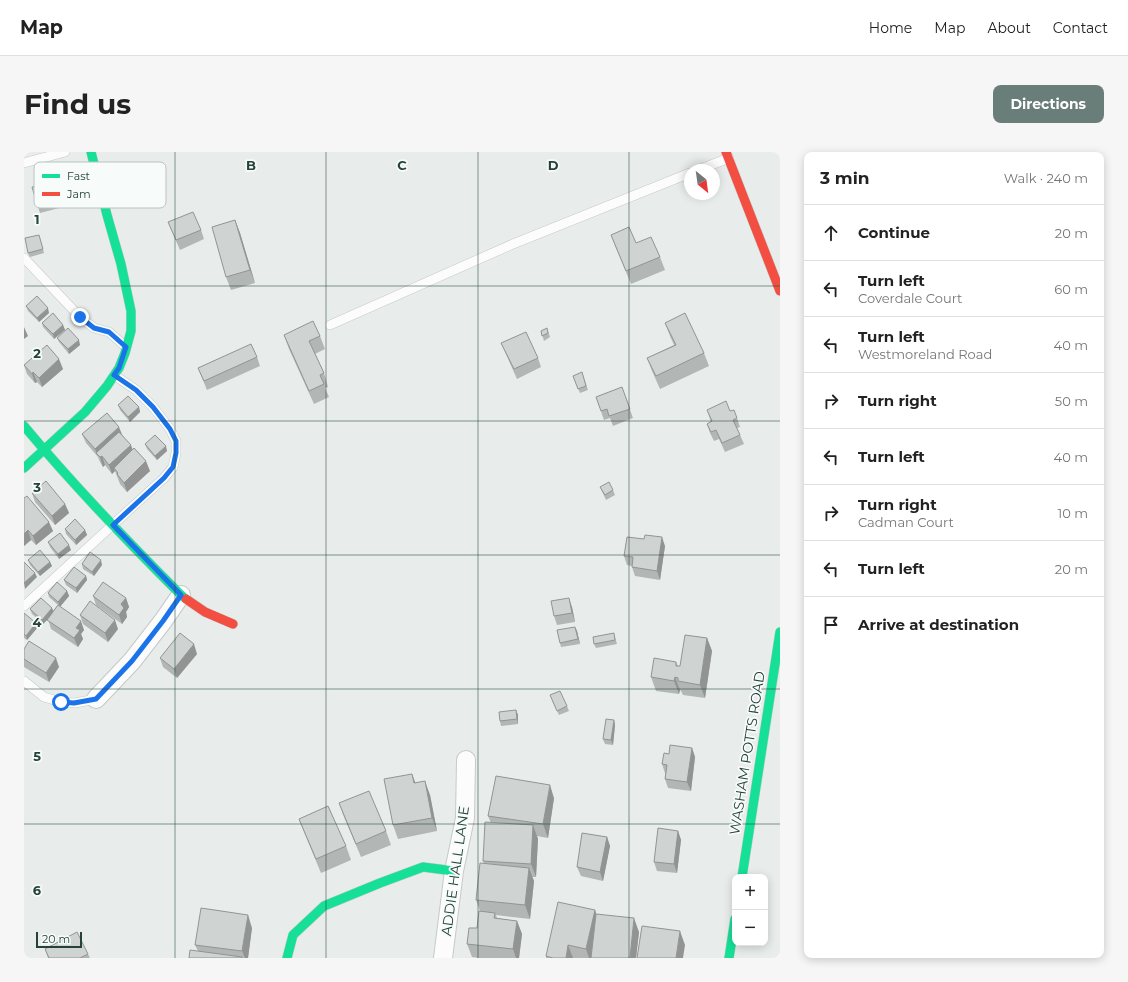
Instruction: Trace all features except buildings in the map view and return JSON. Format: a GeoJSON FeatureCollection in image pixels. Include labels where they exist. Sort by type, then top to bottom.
{"type":"FeatureCollection","features":[{"type":"Feature","properties":{"kind":"street"},"geometry":{"type":"LineString","coordinates":[[91,152],[93,162]]}},
{"type":"Feature","properties":{"kind":"street"},"geometry":{"type":"LineString","coordinates":[[727,155],[780,291]]}},
{"type":"Feature","properties":{"kind":"street"},"geometry":{"type":"LineString","coordinates":[[24,468],[85,412],[107,386],[119,368],[131,331],[131,311],[121,264],[104,208]]}},
{"type":"Feature","properties":{"kind":"street"},"geometry":{"type":"LineString","coordinates":[[24,426],[113,525],[181,595],[205,612],[233,624]]}},
{"type":"Feature","properties":{"kind":"street"},"geometry":{"type":"LineString","coordinates":[[96,699],[132,661],[181,595]]}},
{"type":"Feature","properties":{"kind":"street","name":"WASHAM POTTS ROAD"},"geometry":{"type":"LineString","coordinates":[[742,874],[780,632]]}},
{"type":"Feature","properties":{"kind":"street","name":"ADDIE HALL LANE"},"geometry":{"type":"LineString","coordinates":[[443,958],[454,871],[465,818],[466,760]]}},
{"type":"Feature","properties":{"kind":"street"},"geometry":{"type":"LineString","coordinates":[[287,958],[293,935],[324,906],[423,867],[454,871]]}},
{"type":"Feature","properties":{"kind":"street"},"geometry":{"type":"LineString","coordinates":[[729,958],[732,938]]}},
{"type":"Feature","properties":{"kind":"lane"},"geometry":{"type":"LineString","coordinates":[[24,163],[65,152]]}},
{"type":"Feature","properties":{"kind":"lane"},"geometry":{"type":"LineString","coordinates":[[710,164],[727,155]]}},
{"type":"Feature","properties":{"kind":"lane"},"geometry":{"type":"LineString","coordinates":[[330,325],[513,244],[684,175]]}},
{"type":"Feature","properties":{"kind":"lane"},"geometry":{"type":"LineString","coordinates":[[24,258],[80,317],[94,328],[109,332],[126,347]]}},
{"type":"Feature","properties":{"kind":"lane"},"geometry":{"type":"LineString","coordinates":[[24,606],[164,478],[173,467],[176,453],[176,441],[170,429],[158,413],[136,390],[114,375]]}},
{"type":"Feature","properties":{"kind":"lane"},"geometry":{"type":"LineString","coordinates":[[24,681],[44,697],[61,702],[74,703],[96,699]]}},
{"type":"Feature","properties":{"kind":"traffic: fast"},"geometry":{"type":"LineString","coordinates":[[91,152],[94,162]]}},
{"type":"Feature","properties":{"kind":"traffic: fast"},"geometry":{"type":"LineString","coordinates":[[24,468],[85,412],[107,386],[119,368],[125,353],[131,331],[131,311],[121,264],[105,208]]}},
{"type":"Feature","properties":{"kind":"traffic: fast"},"geometry":{"type":"LineString","coordinates":[[24,426],[101,512],[186,599]]}},
{"type":"Feature","properties":{"kind":"traffic: fast"},"geometry":{"type":"LineString","coordinates":[[742,874],[780,632]]}},
{"type":"Feature","properties":{"kind":"traffic: fast"},"geometry":{"type":"LineString","coordinates":[[287,958],[293,935],[324,906],[423,867],[454,871]]}},
{"type":"Feature","properties":{"kind":"traffic: fast"},"geometry":{"type":"LineString","coordinates":[[729,958],[732,938]]}},
{"type":"Feature","properties":{"kind":"traffic: jam"},"geometry":{"type":"LineString","coordinates":[[726,152],[780,291]]}},
{"type":"Feature","properties":{"kind":"traffic: jam"},"geometry":{"type":"LineString","coordinates":[[186,599],[205,612],[233,624]]}},
{"type":"Feature","properties":{"kind":"route"},"geometry":{"type":"LineString","coordinates":[[61,702],[74,703],[96,699],[132,661],[181,595],[113,525],[164,478],[173,467],[176,453],[176,441],[170,429],[153,407],[136,390],[114,375],[119,368],[126,347],[109,332],[94,328],[80,317]]}}]}
